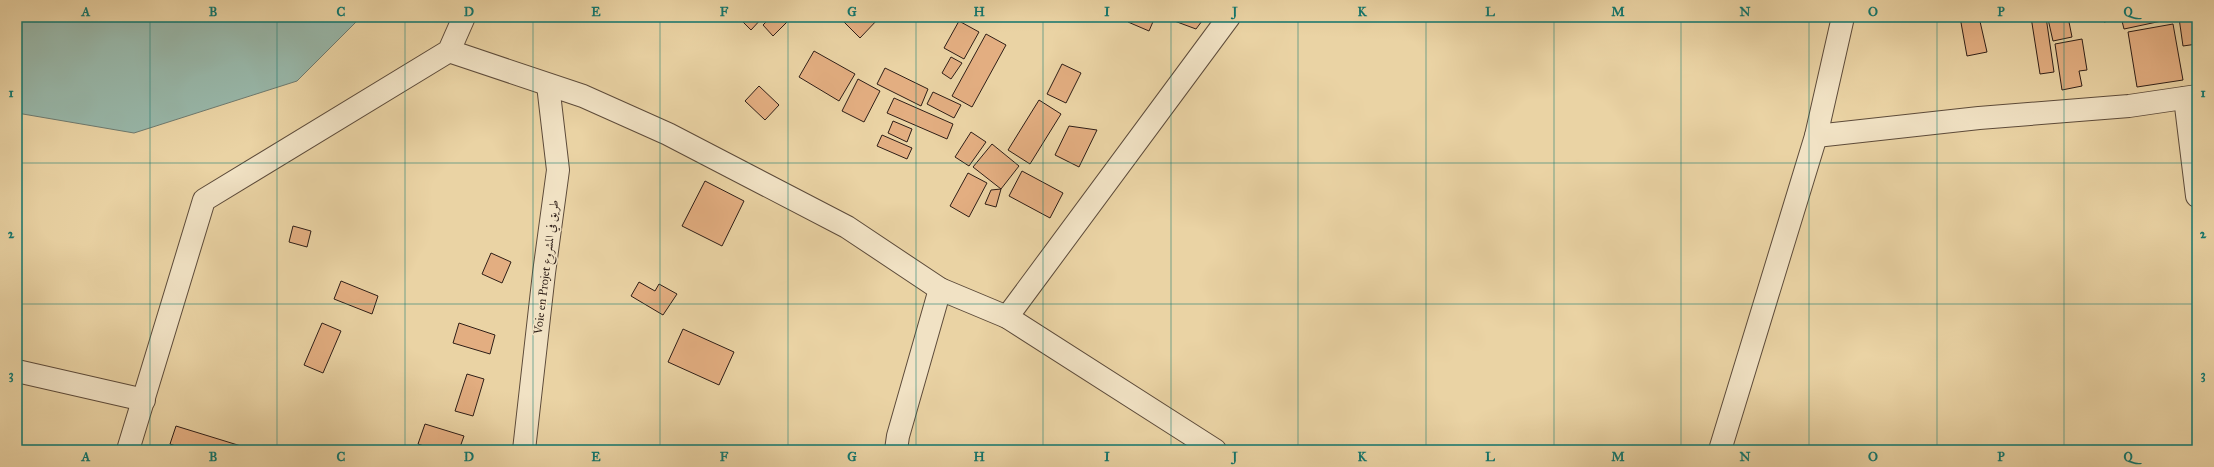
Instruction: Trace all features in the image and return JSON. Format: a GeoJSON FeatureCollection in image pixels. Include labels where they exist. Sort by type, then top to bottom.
{"type":"FeatureCollection","features":[{"type":"Feature","properties":{"kind":"street"},"geometry":{"type":"LineString","coordinates":[[128,450],[204,200],[449,51],[464,17]]}},
{"type":"Feature","properties":{"kind":"street"},"geometry":{"type":"LineString","coordinates":[[1007,316],[1229,17]]}},
{"type":"Feature","properties":{"kind":"street"},"geometry":{"type":"LineString","coordinates":[[1720,450],[1816,136],[1842,17]]}},
{"type":"Feature","properties":{"kind":"street"},"geometry":{"type":"LineString","coordinates":[[449,51],[583,96],[668,134],[840,223],[940,289],[1007,316],[1215,450]]}},
{"type":"Feature","properties":{"kind":"street","name":"Voie en Projet طريق في المشروع"},"geometry":{"type":"LineString","coordinates":[[524,450],[544,272],[558,170],[548,84]]}},
{"type":"Feature","properties":{"kind":"street"},"geometry":{"type":"LineString","coordinates":[[1816,136],[1980,118],[2129,106],[2191,97],[2197,196]]}},
{"type":"Feature","properties":{"kind":"street"},"geometry":{"type":"LineString","coordinates":[[896,450],[898,436],[940,289]]}},
{"type":"Feature","properties":{"kind":"street"},"geometry":{"type":"LineString","coordinates":[[17,371],[144,400]]}},
{"type":"Feature","properties":{"kind":"shaded area"},"geometry":{"type":"Polygon","coordinates":[[[17,17],[361,17],[297,81],[134,133],[17,113],[17,17]]]}},
{"type":"Feature","properties":{"kind":"building"},"geometry":{"type":"Polygon","coordinates":[[[738,17],[763,17],[751,30],[738,17]]]}},
{"type":"Feature","properties":{"kind":"building"},"geometry":{"type":"Polygon","coordinates":[[[771,17],[792,17],[773,36],[763,25],[771,17]]]}},
{"type":"Feature","properties":{"kind":"building"},"geometry":{"type":"Polygon","coordinates":[[[839,17],[878,17],[879,18],[860,38],[839,17]]]}},
{"type":"Feature","properties":{"kind":"building"},"geometry":{"type":"Polygon","coordinates":[[[1130,17],[1155,17],[1149,31],[1128,22],[1130,17]]]}},
{"type":"Feature","properties":{"kind":"building"},"geometry":{"type":"Polygon","coordinates":[[[1170,17],[1205,17],[1196,29],[1169,19],[1170,17]]]}},
{"type":"Feature","properties":{"kind":"building"},"geometry":{"type":"Polygon","coordinates":[[[1960,17],[1979,17],[1987,52],[1967,56],[1960,17]]]}},
{"type":"Feature","properties":{"kind":"building"},"geometry":{"type":"Polygon","coordinates":[[[1998,17],[2014,17],[1998,20],[1998,17]]]}},
{"type":"Feature","properties":{"kind":"building"},"geometry":{"type":"Polygon","coordinates":[[[2031,17],[2046,17],[2054,72],[2040,74],[2031,17]]]}},
{"type":"Feature","properties":{"kind":"building"},"geometry":{"type":"Polygon","coordinates":[[[2068,17],[2072,37],[2053,41],[2048,19],[2068,17]]]}},
{"type":"Feature","properties":{"kind":"building"},"geometry":{"type":"Polygon","coordinates":[[[2102,17],[2119,17],[2119,19],[2104,22],[2102,17]]]}},
{"type":"Feature","properties":{"kind":"building"},"geometry":{"type":"Polygon","coordinates":[[[2121,17],[2170,17],[2171,19],[2124,29],[2121,17]]]}},
{"type":"Feature","properties":{"kind":"building"},"geometry":{"type":"Polygon","coordinates":[[[2197,17],[2197,44],[2183,46],[2179,18],[2197,17]]]}},
{"type":"Feature","properties":{"kind":"building"},"geometry":{"type":"Polygon","coordinates":[[[959,21],[979,32],[964,59],[944,48],[959,21]]]}},
{"type":"Feature","properties":{"kind":"building"},"geometry":{"type":"Polygon","coordinates":[[[2173,24],[2183,80],[2137,87],[2128,32],[2173,24]]]}},
{"type":"Feature","properties":{"kind":"building"},"geometry":{"type":"Polygon","coordinates":[[[986,34],[1006,45],[972,107],[952,96],[986,34]]]}},
{"type":"Feature","properties":{"kind":"building"},"geometry":{"type":"Polygon","coordinates":[[[2082,39],[2087,70],[2079,71],[2082,86],[2062,90],[2055,44],[2082,39]]]}},
{"type":"Feature","properties":{"kind":"building"},"geometry":{"type":"Polygon","coordinates":[[[814,51],[855,74],[839,101],[799,77],[814,51]]]}},
{"type":"Feature","properties":{"kind":"building"},"geometry":{"type":"Polygon","coordinates":[[[951,57],[962,63],[951,79],[942,73],[951,57]]]}},
{"type":"Feature","properties":{"kind":"building"},"geometry":{"type":"Polygon","coordinates":[[[1062,64],[1081,73],[1066,103],[1047,94],[1062,64]]]}},
{"type":"Feature","properties":{"kind":"building"},"geometry":{"type":"Polygon","coordinates":[[[885,68],[928,89],[921,106],[877,84],[885,68]]]}},
{"type":"Feature","properties":{"kind":"building"},"geometry":{"type":"Polygon","coordinates":[[[858,79],[880,91],[864,122],[842,111],[858,79]]]}},
{"type":"Feature","properties":{"kind":"building"},"geometry":{"type":"Polygon","coordinates":[[[759,86],[779,105],[765,120],[745,101],[759,86]]]}},
{"type":"Feature","properties":{"kind":"building"},"geometry":{"type":"Polygon","coordinates":[[[933,92],[961,105],[954,118],[927,104],[933,92]]]}},
{"type":"Feature","properties":{"kind":"building"},"geometry":{"type":"Polygon","coordinates":[[[894,98],[953,124],[947,139],[887,113],[894,98]]]}},
{"type":"Feature","properties":{"kind":"building"},"geometry":{"type":"Polygon","coordinates":[[[1039,100],[1061,114],[1030,164],[1008,150],[1039,100]]]}},
{"type":"Feature","properties":{"kind":"building"},"geometry":{"type":"Polygon","coordinates":[[[893,121],[912,129],[907,142],[888,133],[893,121]]]}},
{"type":"Feature","properties":{"kind":"building"},"geometry":{"type":"Polygon","coordinates":[[[1069,126],[1097,130],[1079,167],[1055,155],[1069,126]]]}},
{"type":"Feature","properties":{"kind":"building"},"geometry":{"type":"Polygon","coordinates":[[[971,132],[986,142],[969,166],[955,157],[971,132]]]}},
{"type":"Feature","properties":{"kind":"building"},"geometry":{"type":"Polygon","coordinates":[[[882,135],[912,148],[907,159],[877,146],[882,135]]]}},
{"type":"Feature","properties":{"kind":"building"},"geometry":{"type":"Polygon","coordinates":[[[992,144],[1019,166],[1001,189],[973,167],[992,144]]]}},
{"type":"Feature","properties":{"kind":"building"},"geometry":{"type":"Polygon","coordinates":[[[1022,171],[1063,193],[1050,218],[1009,196],[1022,171]]]}},
{"type":"Feature","properties":{"kind":"building"},"geometry":{"type":"Polygon","coordinates":[[[968,173],[987,183],[969,217],[950,206],[968,173]]]}},
{"type":"Feature","properties":{"kind":"building"},"geometry":{"type":"Polygon","coordinates":[[[705,181],[744,201],[722,246],[682,226],[705,181]]]}},
{"type":"Feature","properties":{"kind":"building"},"geometry":{"type":"Polygon","coordinates":[[[1001,189],[996,207],[985,204],[991,190],[1001,189]]]}},
{"type":"Feature","properties":{"kind":"building"},"geometry":{"type":"Polygon","coordinates":[[[293,226],[311,231],[307,247],[289,242],[293,226]]]}},
{"type":"Feature","properties":{"kind":"building"},"geometry":{"type":"Polygon","coordinates":[[[491,253],[511,262],[502,283],[482,274],[491,253]]]}},
{"type":"Feature","properties":{"kind":"building"},"geometry":{"type":"Polygon","coordinates":[[[341,281],[378,296],[372,314],[334,299],[341,281]]]}},
{"type":"Feature","properties":{"kind":"building"},"geometry":{"type":"Polygon","coordinates":[[[639,282],[655,291],[659,284],[677,294],[663,315],[631,296],[639,282]]]}},
{"type":"Feature","properties":{"kind":"building"},"geometry":{"type":"Polygon","coordinates":[[[322,323],[341,331],[323,373],[304,365],[322,323]]]}},
{"type":"Feature","properties":{"kind":"building"},"geometry":{"type":"Polygon","coordinates":[[[459,323],[495,335],[490,354],[453,343],[459,323]]]}},
{"type":"Feature","properties":{"kind":"building"},"geometry":{"type":"Polygon","coordinates":[[[683,329],[734,352],[719,385],[668,362],[683,329]]]}},
{"type":"Feature","properties":{"kind":"building"},"geometry":{"type":"Polygon","coordinates":[[[467,374],[484,379],[473,416],[455,411],[467,374]]]}},
{"type":"Feature","properties":{"kind":"building"},"geometry":{"type":"Polygon","coordinates":[[[425,424],[464,436],[459,450],[436,450],[418,444],[425,424]]]}},
{"type":"Feature","properties":{"kind":"building"},"geometry":{"type":"Polygon","coordinates":[[[176,426],[241,446],[239,450],[187,450],[170,444],[176,426]]]}}]}
